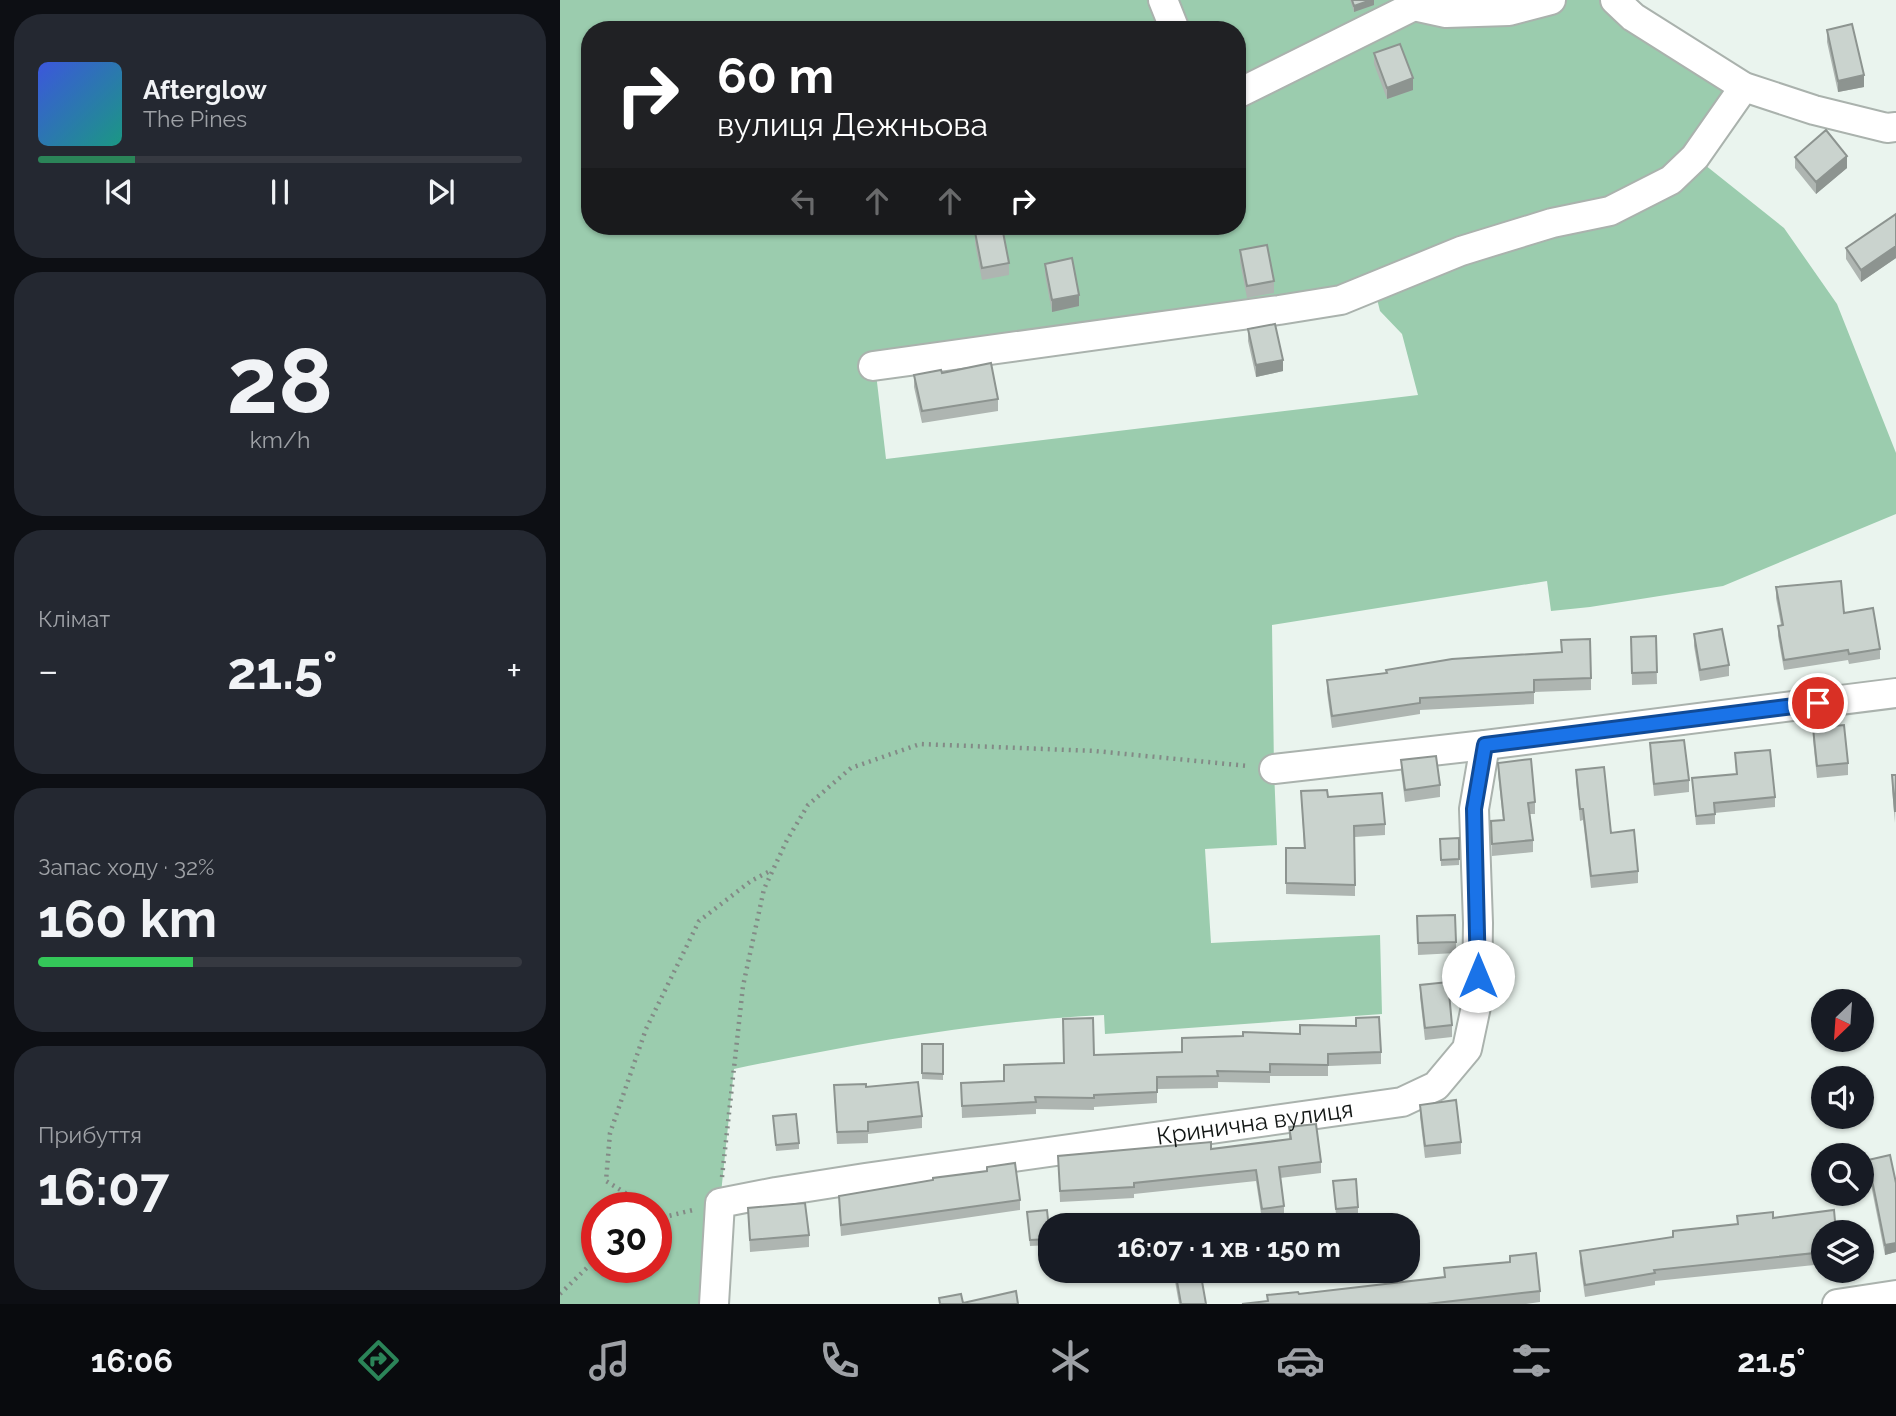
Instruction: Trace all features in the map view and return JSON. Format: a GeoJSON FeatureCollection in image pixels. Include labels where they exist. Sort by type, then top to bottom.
{"type":"FeatureCollection","features":[{"type":"Feature","properties":{"kind":"street"},"geometry":{"type":"LineString","coordinates":[[1163,0],[1171,21]]}},
{"type":"Feature","properties":{"kind":"street"},"geometry":{"type":"LineString","coordinates":[[1246,88],[1412,3],[1446,13],[1509,11],[1551,0]]}},
{"type":"Feature","properties":{"kind":"street"},"geometry":{"type":"LineString","coordinates":[[1615,0],[1633,17],[1744,87],[1814,110],[1893,130]]}},
{"type":"Feature","properties":{"kind":"street"},"geometry":{"type":"LineString","coordinates":[[873,366],[1266,312],[1341,299],[1461,251],[1552,223],[1610,211],[1671,180],[1695,157],[1744,87]]}},
{"type":"Feature","properties":{"kind":"street"},"geometry":{"type":"LineString","coordinates":[[1273,769],[1896,693]]}},
{"type":"Feature","properties":{"kind":"street","name":"Кринична вулиця"},"geometry":{"type":"LineString","coordinates":[[720,1203],[865,1178],[1402,1102],[1436,1086],[1467,1049],[1477,1002],[1474,809],[1485,745]]}},
{"type":"Feature","properties":{"kind":"street"},"geometry":{"type":"LineString","coordinates":[[714,1304],[720,1203]]}},
{"type":"Feature","properties":{"kind":"street"},"geometry":{"type":"LineString","coordinates":[[1837,1304],[1896,1295]]}},
{"type":"Feature","properties":{"kind":"path"},"geometry":{"type":"LineString","coordinates":[[672,1215],[720,1203],[743,986],[764,889],[787,840],[808,805],[851,768],[920,744],[1095,751],[1273,769]]}},
{"type":"Feature","properties":{"kind":"path"},"geometry":{"type":"LineString","coordinates":[[624,1192],[606,1181],[610,1133],[646,1029],[699,921],[751,881],[774,869]]}},
{"type":"Feature","properties":{"kind":"path"},"geometry":{"type":"LineString","coordinates":[[560,1294],[581,1274]]}},
{"type":"Feature","properties":{"kind":"green space"},"geometry":{"type":"Polygon","coordinates":[[[560,0],[1615,0],[1744,87],[1695,157],[1784,228],[1837,304],[1896,453],[1896,514],[1723,586],[1551,611],[1547,581],[1272,625],[1277,845],[1205,849],[1211,943],[1380,935],[1382,1014],[1105,1034],[1104,1015],[1057,1018],[918,1035],[734,1069],[720,1203],[714,1304],[560,1304],[560,0]],[[1374,287],[875,365],[886,459],[1418,395],[1402,334],[1380,311],[1374,287]]]}},
{"type":"Feature","properties":{"kind":"building"},"geometry":{"type":"Polygon","coordinates":[[[1352,0],[1371,0],[1354,6],[1352,0]]]}},
{"type":"Feature","properties":{"kind":"building"},"geometry":{"type":"Polygon","coordinates":[[[1852,24],[1864,75],[1838,81],[1827,30],[1852,24]]]}},
{"type":"Feature","properties":{"kind":"building"},"geometry":{"type":"Polygon","coordinates":[[[1400,44],[1413,78],[1387,88],[1374,53],[1400,44]]]}},
{"type":"Feature","properties":{"kind":"building"},"geometry":{"type":"Polygon","coordinates":[[[1826,130],[1847,156],[1816,182],[1795,157],[1826,130]]]}},
{"type":"Feature","properties":{"kind":"building"},"geometry":{"type":"Polygon","coordinates":[[[1896,214],[1896,246],[1861,270],[1846,248],[1896,214]]]}},
{"type":"Feature","properties":{"kind":"building"},"geometry":{"type":"Polygon","coordinates":[[[976,235],[1004,235],[1009,263],[982,268],[976,235]]]}},
{"type":"Feature","properties":{"kind":"building"},"geometry":{"type":"Polygon","coordinates":[[[1267,245],[1274,281],[1247,286],[1240,250],[1267,245]]]}},
{"type":"Feature","properties":{"kind":"building"},"geometry":{"type":"Polygon","coordinates":[[[1072,258],[1079,295],[1052,300],[1045,264],[1072,258]]]}},
{"type":"Feature","properties":{"kind":"building"},"geometry":{"type":"Polygon","coordinates":[[[1275,324],[1283,360],[1256,365],[1248,329],[1275,324]]]}},
{"type":"Feature","properties":{"kind":"building"},"geometry":{"type":"Polygon","coordinates":[[[991,363],[998,399],[922,411],[914,375],[941,370],[942,373],[991,363]]]}},
{"type":"Feature","properties":{"kind":"building"},"geometry":{"type":"Polygon","coordinates":[[[1841,581],[1844,613],[1873,608],[1880,649],[1849,654],[1848,650],[1784,660],[1778,626],[1783,625],[1776,587],[1841,581]]]}},
{"type":"Feature","properties":{"kind":"building"},"geometry":{"type":"Polygon","coordinates":[[[1722,629],[1729,665],[1700,670],[1694,634],[1722,629]]]}},
{"type":"Feature","properties":{"kind":"building"},"geometry":{"type":"Polygon","coordinates":[[[1656,636],[1657,672],[1632,673],[1631,637],[1656,636]]]}},
{"type":"Feature","properties":{"kind":"building"},"geometry":{"type":"Polygon","coordinates":[[[1590,639],[1591,678],[1534,680],[1534,692],[1420,698],[1420,703],[1332,716],[1327,680],[1387,673],[1386,670],[1452,659],[1562,652],[1561,640],[1590,639]]]}},
{"type":"Feature","properties":{"kind":"building"},"geometry":{"type":"Polygon","coordinates":[[[1844,725],[1848,763],[1817,766],[1813,728],[1844,725]]]}},
{"type":"Feature","properties":{"kind":"building"},"geometry":{"type":"Polygon","coordinates":[[[1684,740],[1689,780],[1654,784],[1650,743],[1684,740]]]}},
{"type":"Feature","properties":{"kind":"building"},"geometry":{"type":"Polygon","coordinates":[[[1770,750],[1775,797],[1714,803],[1715,814],[1696,816],[1692,778],[1737,774],[1735,753],[1770,750]]]}},
{"type":"Feature","properties":{"kind":"building"},"geometry":{"type":"Polygon","coordinates":[[[1436,756],[1440,785],[1405,790],[1401,760],[1436,756]]]}},
{"type":"Feature","properties":{"kind":"building"},"geometry":{"type":"Polygon","coordinates":[[[1531,759],[1535,802],[1528,803],[1533,840],[1492,844],[1491,821],[1504,820],[1498,763],[1531,759]]]}},
{"type":"Feature","properties":{"kind":"building"},"geometry":{"type":"Polygon","coordinates":[[[1604,767],[1611,833],[1634,830],[1638,871],[1591,876],[1576,770],[1604,767]]]}},
{"type":"Feature","properties":{"kind":"building"},"geometry":{"type":"Polygon","coordinates":[[[1892,775],[1896,775],[1895,812],[1892,775]]]}},
{"type":"Feature","properties":{"kind":"building"},"geometry":{"type":"Polygon","coordinates":[[[1327,790],[1328,797],[1382,793],[1385,824],[1354,826],[1355,885],[1286,883],[1286,848],[1305,848],[1301,791],[1327,790]]]}},
{"type":"Feature","properties":{"kind":"building"},"geometry":{"type":"Polygon","coordinates":[[[1459,838],[1459,859],[1441,860],[1440,839],[1459,838]]]}},
{"type":"Feature","properties":{"kind":"building"},"geometry":{"type":"Polygon","coordinates":[[[1455,915],[1456,942],[1418,943],[1417,916],[1455,915]]]}},
{"type":"Feature","properties":{"kind":"building"},"geometry":{"type":"Polygon","coordinates":[[[1448,982],[1452,1025],[1425,1028],[1420,985],[1448,982]]]}},
{"type":"Feature","properties":{"kind":"building"},"geometry":{"type":"Polygon","coordinates":[[[1379,1017],[1381,1052],[1328,1054],[1328,1065],[1270,1064],[1270,1072],[1217,1071],[1218,1076],[1157,1077],[1157,1092],[1094,1095],[1094,1098],[1035,1097],[1036,1102],[962,1106],[961,1083],[1004,1081],[1004,1065],[1064,1063],[1063,1019],[1093,1018],[1094,1055],[1182,1052],[1182,1038],[1243,1036],[1243,1032],[1300,1034],[1300,1025],[1356,1026],[1356,1018],[1379,1017]]]}},
{"type":"Feature","properties":{"kind":"building"},"geometry":{"type":"Polygon","coordinates":[[[922,1044],[943,1044],[943,1074],[922,1073],[922,1044]]]}},
{"type":"Feature","properties":{"kind":"building"},"geometry":{"type":"Polygon","coordinates":[[[918,1082],[922,1116],[868,1122],[868,1131],[837,1132],[834,1085],[866,1084],[866,1087],[918,1082]]]}},
{"type":"Feature","properties":{"kind":"building"},"geometry":{"type":"Polygon","coordinates":[[[1456,1100],[1461,1142],[1425,1146],[1420,1105],[1456,1100]]]}},
{"type":"Feature","properties":{"kind":"building"},"geometry":{"type":"Polygon","coordinates":[[[796,1114],[799,1143],[776,1145],[773,1116],[796,1114]]]}},
{"type":"Feature","properties":{"kind":"building"},"geometry":{"type":"Polygon","coordinates":[[[1316,1124],[1321,1162],[1279,1167],[1284,1206],[1262,1209],[1256,1170],[1134,1183],[1134,1187],[1060,1191],[1058,1156],[1211,1142],[1211,1149],[1291,1139],[1289,1127],[1316,1124]]]}},
{"type":"Feature","properties":{"kind":"building"},"geometry":{"type":"Polygon","coordinates":[[[1890,1155],[1896,1183],[1896,1243],[1885,1245],[1874,1190],[1874,1159],[1890,1155]]]}},
{"type":"Feature","properties":{"kind":"building"},"geometry":{"type":"Polygon","coordinates":[[[1015,1163],[1020,1200],[841,1225],[839,1196],[987,1171],[987,1167],[1015,1163]]]}},
{"type":"Feature","properties":{"kind":"building"},"geometry":{"type":"Polygon","coordinates":[[[1356,1179],[1358,1207],[1336,1209],[1333,1181],[1356,1179]]]}},
{"type":"Feature","properties":{"kind":"building"},"geometry":{"type":"Polygon","coordinates":[[[805,1203],[809,1235],[750,1240],[748,1208],[805,1203]]]}},
{"type":"Feature","properties":{"kind":"building"},"geometry":{"type":"Polygon","coordinates":[[[1047,1210],[1047,1213],[1038,1213],[1038,1240],[1030,1240],[1027,1212],[1047,1210]]]}},
{"type":"Feature","properties":{"kind":"building"},"geometry":{"type":"Polygon","coordinates":[[[1834,1210],[1835,1220],[1811,1220],[1811,1253],[1654,1270],[1655,1273],[1585,1285],[1580,1251],[1673,1237],[1673,1231],[1738,1224],[1737,1216],[1773,1212],[1773,1218],[1834,1210]]]}},
{"type":"Feature","properties":{"kind":"building"},"geometry":{"type":"Polygon","coordinates":[[[1536,1253],[1540,1291],[1427,1304],[1242,1304],[1268,1301],[1267,1295],[1420,1283],[1420,1280],[1445,1277],[1444,1268],[1510,1262],[1510,1256],[1536,1253]]]}},
{"type":"Feature","properties":{"kind":"building"},"geometry":{"type":"Polygon","coordinates":[[[1177,1283],[1202,1283],[1206,1304],[1181,1304],[1177,1283]]]}},
{"type":"Feature","properties":{"kind":"building"},"geometry":{"type":"Polygon","coordinates":[[[1016,1291],[1018,1304],[940,1304],[939,1298],[961,1294],[963,1303],[1016,1291]]]}},
{"type":"Feature","properties":{"kind":"route"},"geometry":{"type":"LineString","coordinates":[[1478,976],[1474,809],[1485,745],[1818,703]]}}]}
